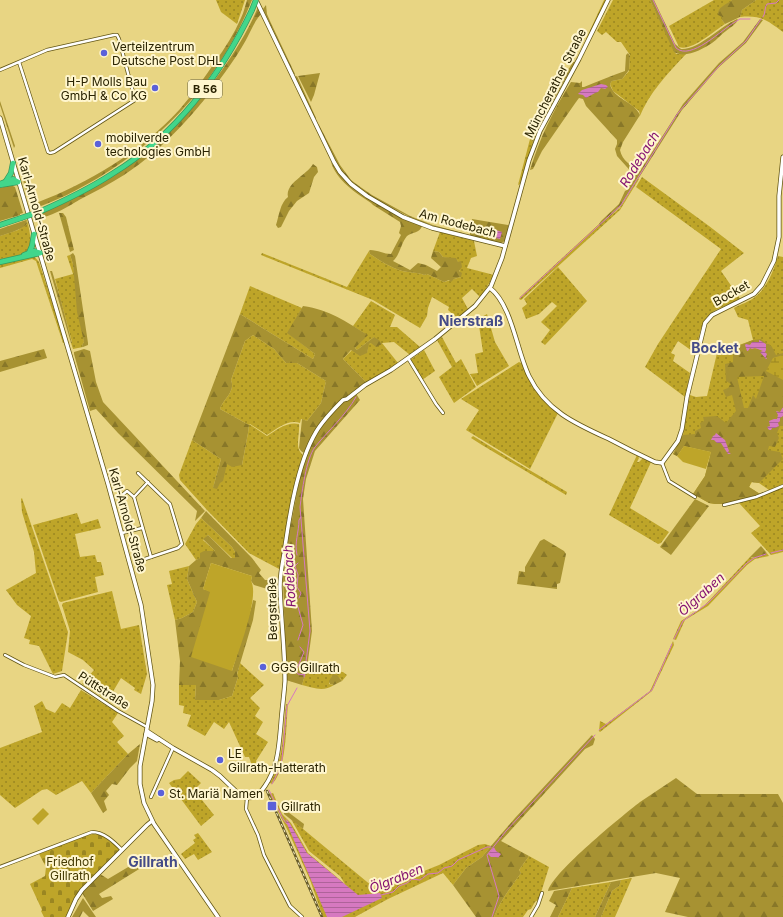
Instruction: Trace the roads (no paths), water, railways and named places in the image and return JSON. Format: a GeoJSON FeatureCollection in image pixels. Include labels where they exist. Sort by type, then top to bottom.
{"type":"FeatureCollection","features":[{"type":"Feature","properties":{"kind":"highway","name":"B 56"},"geometry":{"type":"LineString","coordinates":[[0,225],[39,212],[112,174],[139,155],[170,128],[194,103],[216,75],[238,39],[256,0]]}},
{"type":"Feature","properties":{"kind":"highway"},"geometry":{"type":"LineString","coordinates":[[6,181],[11,173],[13,163]]}},
{"type":"Feature","properties":{"kind":"highway"},"geometry":{"type":"LineString","coordinates":[[0,184],[13,179],[18,182]]}},
{"type":"Feature","properties":{"kind":"highway"},"geometry":{"type":"LineString","coordinates":[[0,184],[18,182]]}},
{"type":"Feature","properties":{"kind":"highway"},"geometry":{"type":"LineString","coordinates":[[29,253],[34,234]]}},
{"type":"Feature","properties":{"kind":"highway"},"geometry":{"type":"LineString","coordinates":[[21,257],[34,251],[40,254]]}},
{"type":"Feature","properties":{"kind":"highway"},"geometry":{"type":"LineString","coordinates":[[0,262],[40,254]]}},
{"type":"Feature","properties":{"kind":"street","name":"Am Rodebach"},"geometry":{"type":"LineString","coordinates":[[256,0],[334,162],[346,180],[367,196],[397,214],[419,224],[505,246],[498,270],[490,288],[473,308],[435,339],[365,385]]}},
{"type":"Feature","properties":{"kind":"street","name":"Müncherather Straße"},"geometry":{"type":"LineString","coordinates":[[505,246],[529,160],[540,131],[579,60],[608,0]]}},
{"type":"Feature","properties":{"kind":"street"},"geometry":{"type":"LineString","coordinates":[[0,69],[47,50],[114,34],[117,35],[135,100],[50,154],[48,152],[19,62]]}},
{"type":"Feature","properties":{"kind":"street","name":"Karl-Arnold-Straße"},"geometry":{"type":"LineString","coordinates":[[0,118],[122,533],[141,605],[153,674],[153,695],[140,766],[140,784],[144,803],[152,821],[218,917]]}},
{"type":"Feature","properties":{"kind":"street","name":"Bocket"},"geometry":{"type":"LineString","coordinates":[[662,463],[678,441],[682,429],[688,391],[705,324],[712,315],[754,294],[762,285],[774,261],[779,237],[779,196],[783,157]]}},
{"type":"Feature","properties":{"kind":"street"},"geometry":{"type":"LineString","coordinates":[[490,288],[506,312],[529,376],[548,403],[556,411],[570,420],[655,462],[662,463],[670,481],[696,497]]}},
{"type":"Feature","properties":{"kind":"street"},"geometry":{"type":"LineString","coordinates":[[408,358],[443,413]]}},
{"type":"Feature","properties":{"kind":"street","name":"Bergstraße"},"geometry":{"type":"LineString","coordinates":[[247,798],[257,796],[266,784],[274,771],[277,758],[285,681],[281,579],[290,520],[302,465],[312,439],[324,420],[343,400],[357,392],[365,385]]}},
{"type":"Feature","properties":{"kind":"street"},"geometry":{"type":"LineString","coordinates":[[136,562],[178,548],[182,544],[170,504],[138,473]]}},
{"type":"Feature","properties":{"kind":"street"},"geometry":{"type":"LineString","coordinates":[[134,497],[148,482]]}},
{"type":"Feature","properties":{"kind":"street"},"geometry":{"type":"LineString","coordinates":[[724,505],[756,497],[783,486]]}},
{"type":"Feature","properties":{"kind":"street"},"geometry":{"type":"LineString","coordinates":[[120,498],[127,491],[134,497],[151,557]]}},
{"type":"Feature","properties":{"kind":"street"},"geometry":{"type":"LineString","coordinates":[[122,533],[142,528]]}},
{"type":"Feature","properties":{"kind":"street","name":"Püttstraße"},"geometry":{"type":"LineString","coordinates":[[5,655],[24,666],[55,677],[64,675],[147,731]]}},
{"type":"Feature","properties":{"kind":"street"},"geometry":{"type":"LineString","coordinates":[[147,731],[157,740],[159,739],[212,770],[241,796],[247,798],[246,809],[257,832],[264,855],[290,906],[302,917]]}},
{"type":"Feature","properties":{"kind":"street"},"geometry":{"type":"LineString","coordinates":[[151,797],[173,748]]}},
{"type":"Feature","properties":{"kind":"street"},"geometry":{"type":"LineString","coordinates":[[68,917],[82,890],[152,821]]}},
{"type":"Feature","properties":{"kind":"street"},"geometry":{"type":"LineString","coordinates":[[0,867],[92,832],[103,834],[122,850]]}},
{"type":"Feature","properties":{"kind":"street"},"geometry":{"type":"LineString","coordinates":[[531,917],[538,905],[542,893]]}},
{"type":"Feature","properties":{"kind":"waterway"},"geometry":{"type":"LineString","coordinates":[[653,0],[676,48],[682,51],[690,51],[698,48],[740,19],[750,19]]}},
{"type":"Feature","properties":{"kind":"waterway","name":"Rodebach"},"geometry":{"type":"LineString","coordinates":[[763,17],[767,4],[776,3],[779,0]]}},
{"type":"Feature","properties":{"kind":"waterway","name":"Rodebach"},"geometry":{"type":"LineString","coordinates":[[520,298],[621,205],[678,113],[719,66],[746,41],[761,19]]}},
{"type":"Feature","properties":{"kind":"waterway","name":"Rodebach"},"geometry":{"type":"LineString","coordinates":[[304,677],[310,631],[300,507],[303,485],[309,459],[315,447],[342,417],[356,397]]}},
{"type":"Feature","properties":{"kind":"waterway","name":"Rodebach"},"geometry":{"type":"LineString","coordinates":[[297,555],[296,542],[299,520],[301,517]]}},
{"type":"Feature","properties":{"kind":"waterway","name":"Ölgraben"},"geometry":{"type":"LineString","coordinates":[[771,553],[783,550]]}},
{"type":"Feature","properties":{"kind":"waterway","name":"Ölgraben"},"geometry":{"type":"LineString","coordinates":[[674,639],[683,621],[708,603],[747,563],[754,558],[766,554]]}},
{"type":"Feature","properties":{"kind":"waterway","name":"Rodebach"},"geometry":{"type":"LineString","coordinates":[[298,563],[295,566],[298,575],[297,587],[301,593],[299,598]]}},
{"type":"Feature","properties":{"kind":"waterway","name":"Rodebach"},"geometry":{"type":"LineString","coordinates":[[298,607],[303,625],[298,640]]}},
{"type":"Feature","properties":{"kind":"waterway","name":"Ölgraben"},"geometry":{"type":"LineString","coordinates":[[599,730],[652,690],[672,644]]}},
{"type":"Feature","properties":{"kind":"waterway","name":"Rodebach"},"geometry":{"type":"LineString","coordinates":[[300,647],[304,652],[296,671],[298,674],[305,675]]}},
{"type":"Feature","properties":{"kind":"waterway","name":"Rodebach"},"geometry":{"type":"LineString","coordinates":[[272,784],[279,770],[282,759],[287,706],[297,688]]}},
{"type":"Feature","properties":{"kind":"waterway","name":"Ölgraben"},"geometry":{"type":"LineString","coordinates":[[492,917],[499,896],[487,855],[506,831],[595,735]]}},
{"type":"Feature","properties":{"kind":"waterway","name":"Rodebach"},"geometry":{"type":"LineString","coordinates":[[269,790],[287,824]]}},
{"type":"Feature","properties":{"kind":"waterway","name":"Ölgraben"},"geometry":{"type":"LineString","coordinates":[[381,895],[393,892],[399,886],[412,879],[420,880],[428,874],[438,873],[444,868],[452,866],[458,860],[487,847],[491,847]]}},
{"type":"Feature","properties":{"kind":"railway"},"geometry":{"type":"LineString","coordinates":[[267,791],[322,917]]}},
{"type":"Feature","properties":{"kind":"place","name":"Verteilzentrum Deutsche Post DHL"},"geometry":{"type":"Point","coordinates":[104,53]}},
{"type":"Feature","properties":{"kind":"place","name":"H-P Molls Bau GmbH & Co KG"},"geometry":{"type":"Point","coordinates":[155,88]}},
{"type":"Feature","properties":{"kind":"place","name":"mobilverde techologies GmbH"},"geometry":{"type":"Point","coordinates":[98,144]}},
{"type":"Feature","properties":{"kind":"place","name":"GGS Gillrath"},"geometry":{"type":"Point","coordinates":[263,667]}},
{"type":"Feature","properties":{"kind":"place","name":"LE Gillrath-Hatterath"},"geometry":{"type":"Point","coordinates":[220,760]}},
{"type":"Feature","properties":{"kind":"place","name":"St. Mariä Namen"},"geometry":{"type":"Point","coordinates":[161,793]}},
{"type":"Feature","properties":{"kind":"place","name":"Gillrath"},"geometry":{"type":"Point","coordinates":[272,806]}},
{"type":"Feature","properties":{"kind":"district","name":"Nierstraß"},"geometry":{"type":"Point","coordinates":[471,320]}},
{"type":"Feature","properties":{"kind":"district","name":"Bocket"},"geometry":{"type":"Point","coordinates":[715,347]}},
{"type":"Feature","properties":{"kind":"district","name":"Gillrath"},"geometry":{"type":"Point","coordinates":[153,861]}},
{"type":"Feature","properties":{"kind":"park label","name":"Friedhof Gillrath"},"geometry":{"type":"Point","coordinates":[70,868]}}]}
